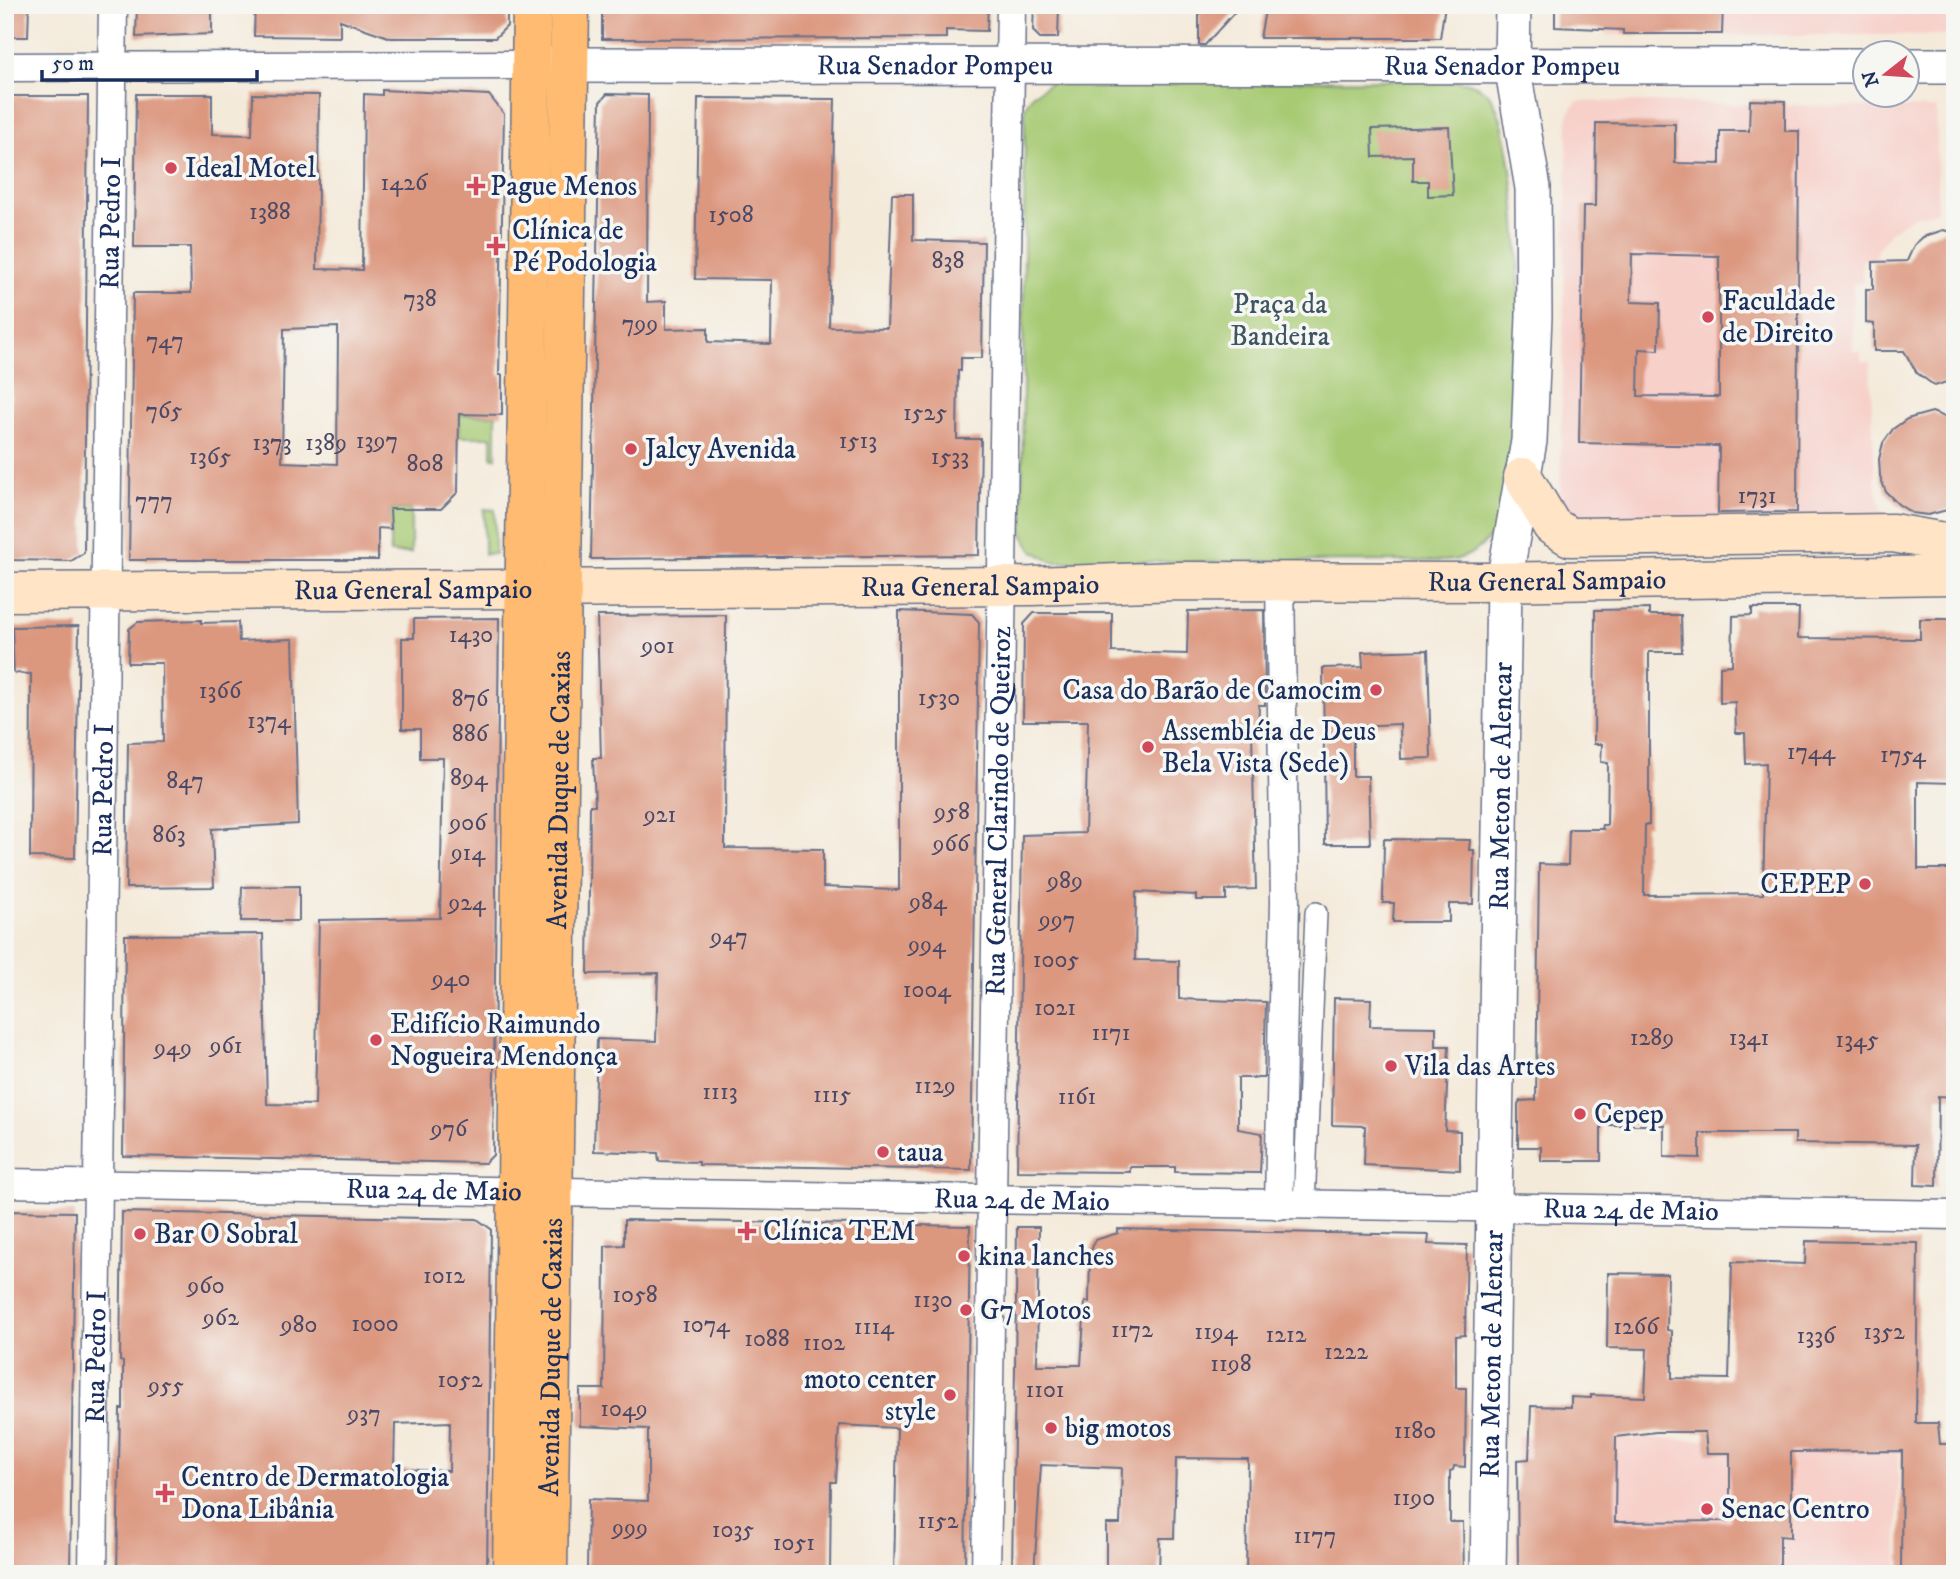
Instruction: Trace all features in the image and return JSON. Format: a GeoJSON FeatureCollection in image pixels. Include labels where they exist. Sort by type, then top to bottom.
{"type":"FeatureCollection","features":[{"type":"Feature","properties":{"kind":"main road","name":"Avenida Duque de Caxias"},"geometry":{"type":"LineString","coordinates":[[512,1574],[532,5]]}},
{"type":"Feature","properties":{"kind":"main road","name":"Avenida Duque de Caxias"},"geometry":{"type":"LineString","coordinates":[[548,1574],[570,5]]}},
{"type":"Feature","properties":{"kind":"main road"},"geometry":{"type":"LineString","coordinates":[[1523,477],[1552,526],[1570,537],[1893,533],[1955,544]]}},
{"type":"Feature","properties":{"kind":"main road","name":"Rua General Sampaio"},"geometry":{"type":"LineString","coordinates":[[5,592],[1003,586],[1280,581],[1504,582],[1955,575]]}},
{"type":"Feature","properties":{"kind":"street","name":"Rua Pedro I"},"geometry":{"type":"LineString","coordinates":[[93,1574],[103,593],[113,5]]}},
{"type":"Feature","properties":{"kind":"street","name":"Rua General Clarindo de Queiroz"},"geometry":{"type":"LineString","coordinates":[[986,1574],[1010,5]]}},
{"type":"Feature","properties":{"kind":"street","name":"Rua Meton de Alencar"},"geometry":{"type":"LineString","coordinates":[[1488,1574],[1504,582],[1530,441],[1534,316],[1533,188],[1512,65],[1513,5]]}},
{"type":"Feature","properties":{"kind":"street","name":"Rua Senador Pompeu"},"geometry":{"type":"LineString","coordinates":[[5,67],[1852,66]]}},
{"type":"Feature","properties":{"kind":"street"},"geometry":{"type":"LineString","coordinates":[[1922,66],[1955,66]]}},
{"type":"Feature","properties":{"kind":"street"},"geometry":{"type":"LineString","coordinates":[[1280,581],[1292,1205]]}},
{"type":"Feature","properties":{"kind":"street"},"geometry":{"type":"LineString","coordinates":[[1292,1205],[1316,913]]}},
{"type":"Feature","properties":{"kind":"street","name":"Rua 24 de Maio"},"geometry":{"type":"LineString","coordinates":[[5,1183],[1955,1215]]}},
{"type":"Feature","properties":{"kind":"shaded area"},"geometry":{"type":"Polygon","coordinates":[[[1607,5],[1955,5],[1955,35],[1606,35],[1607,5]]]}},
{"type":"Feature","properties":{"kind":"shaded area","name":"Faculdade de Direito"},"geometry":{"type":"Polygon","coordinates":[[[1577,101],[1937,108],[1937,211],[1913,216],[1890,232],[1877,250],[1875,260],[1862,260],[1862,283],[1853,284],[1853,351],[1861,351],[1861,361],[1870,362],[1875,482],[1882,511],[1890,520],[1572,516],[1560,503],[1568,114],[1577,101]]]}},
{"type":"Feature","properties":{"kind":"shaded area","name":"Senac Centro"},"geometry":{"type":"Polygon","coordinates":[[[1518,1436],[1898,1444],[1898,1574],[1514,1574],[1518,1436]]]}},
{"type":"Feature","properties":{"kind":"green space","name":"Praça da Bandeira"},"geometry":{"type":"Polygon","coordinates":[[[1447,80],[1480,88],[1488,94],[1499,115],[1507,148],[1517,236],[1518,392],[1503,508],[1492,535],[1486,542],[1463,557],[1445,561],[1053,562],[1032,550],[1022,533],[1025,107],[1032,95],[1051,83],[1447,80]]]}},
{"type":"Feature","properties":{"kind":"green space"},"geometry":{"type":"Polygon","coordinates":[[[459,415],[496,415],[496,458],[492,458],[492,437],[459,437],[459,415]]]}},
{"type":"Feature","properties":{"kind":"green space"},"geometry":{"type":"Polygon","coordinates":[[[390,509],[411,509],[411,553],[390,553],[390,509]]]}},
{"type":"Feature","properties":{"kind":"green space"},"geometry":{"type":"Polygon","coordinates":[[[484,509],[495,510],[495,554],[484,554],[484,509]]]}},
{"type":"Feature","properties":{"kind":"building"},"geometry":{"type":"Polygon","coordinates":[[[5,5],[29,5],[28,37],[5,37],[5,5]]]}},
{"type":"Feature","properties":{"kind":"building"},"geometry":{"type":"Polygon","coordinates":[[[137,5],[212,5],[212,34],[136,37],[137,5]]]}},
{"type":"Feature","properties":{"kind":"building"},"geometry":{"type":"Polygon","coordinates":[[[255,5],[507,5],[507,26],[495,38],[391,38],[340,20],[340,37],[254,36],[255,5]]]}},
{"type":"Feature","properties":{"kind":"building"},"geometry":{"type":"Polygon","coordinates":[[[602,5],[988,5],[987,31],[946,30],[946,38],[602,39],[602,5]]]}},
{"type":"Feature","properties":{"kind":"building"},"geometry":{"type":"Polygon","coordinates":[[[1034,5],[1059,5],[1058,38],[1040,38],[1033,31],[1034,5]]]}},
{"type":"Feature","properties":{"kind":"building"},"geometry":{"type":"Polygon","coordinates":[[[1199,5],[1241,5],[1205,45],[1199,45],[1199,5]]]}},
{"type":"Feature","properties":{"kind":"building"},"geometry":{"type":"Polygon","coordinates":[[[1266,5],[1445,5],[1440,38],[1260,38],[1266,5]]]}},
{"type":"Feature","properties":{"kind":"building"},"geometry":{"type":"Polygon","coordinates":[[[1555,5],[1723,5],[1722,34],[1623,34],[1623,30],[1555,27],[1555,5]]]}},
{"type":"Feature","properties":{"kind":"building"},"geometry":{"type":"Polygon","coordinates":[[[382,90],[489,95],[504,114],[499,375],[502,375],[502,415],[459,414],[458,492],[441,509],[390,509],[391,529],[378,528],[378,560],[129,560],[133,293],[191,293],[190,247],[134,247],[136,94],[212,94],[212,134],[252,135],[253,94],[319,95],[317,269],[362,270],[364,94],[382,95],[382,90]],[[338,327],[284,329],[282,462],[337,464],[338,327]]]}},
{"type":"Feature","properties":{"kind":"building"},"geometry":{"type":"Polygon","coordinates":[[[607,94],[648,95],[647,302],[666,301],[666,329],[708,328],[708,342],[771,344],[772,280],[695,279],[698,98],[835,99],[829,327],[887,328],[892,194],[913,194],[913,240],[984,242],[982,358],[961,358],[961,371],[958,370],[957,439],[981,439],[979,555],[591,559],[600,102],[607,94]]]}},
{"type":"Feature","properties":{"kind":"building"},"geometry":{"type":"Polygon","coordinates":[[[5,96],[88,96],[84,553],[71,561],[10,560],[11,377],[5,377],[5,96]]]}},
{"type":"Feature","properties":{"kind":"building"},"geometry":{"type":"Polygon","coordinates":[[[1750,100],[1785,101],[1785,131],[1799,131],[1797,512],[1718,513],[1719,446],[1579,443],[1583,206],[1595,206],[1596,123],[1675,124],[1675,163],[1720,164],[1720,131],[1749,131],[1750,100]],[[1632,254],[1631,302],[1660,303],[1659,350],[1639,349],[1638,396],[1719,397],[1719,256],[1632,254]]]}},
{"type":"Feature","properties":{"kind":"building"},"geometry":{"type":"Polygon","coordinates":[[[1449,127],[1453,195],[1428,196],[1428,181],[1413,181],[1413,156],[1373,157],[1372,129],[1449,127]]]}},
{"type":"Feature","properties":{"kind":"building"},"geometry":{"type":"Polygon","coordinates":[[[1943,230],[1955,233],[1955,379],[1935,386],[1917,373],[1904,351],[1874,351],[1874,324],[1866,323],[1866,289],[1873,289],[1873,262],[1907,261],[1914,245],[1923,237],[1943,230]]]}},
{"type":"Feature","properties":{"kind":"building"},"geometry":{"type":"Polygon","coordinates":[[[1932,412],[1955,421],[1955,508],[1928,515],[1912,513],[1886,492],[1880,476],[1879,459],[1883,443],[1893,429],[1907,419],[1932,412]]]}},
{"type":"Feature","properties":{"kind":"building"},"geometry":{"type":"Polygon","coordinates":[[[1752,608],[1799,608],[1798,638],[1920,639],[1920,619],[1955,619],[1955,783],[1918,782],[1918,869],[1955,869],[1955,1097],[1938,1096],[1937,1186],[1915,1185],[1916,1145],[1795,1143],[1795,1133],[1700,1133],[1700,1158],[1664,1157],[1664,1125],[1601,1125],[1601,1161],[1541,1161],[1541,1147],[1518,1147],[1518,1104],[1520,1101],[1536,1100],[1539,864],[1568,865],[1569,829],[1603,829],[1602,825],[1607,825],[1608,763],[1601,762],[1602,744],[1594,744],[1595,610],[1649,609],[1649,615],[1681,615],[1682,652],[1649,652],[1649,825],[1645,825],[1644,895],[1763,894],[1766,763],[1746,764],[1745,733],[1736,733],[1735,702],[1720,703],[1720,666],[1732,665],[1733,616],[1752,615],[1752,608]]]}},
{"type":"Feature","properties":{"kind":"building"},"geometry":{"type":"Polygon","coordinates":[[[1264,610],[1265,705],[1259,705],[1258,732],[1252,732],[1256,889],[1226,890],[1226,900],[1196,900],[1196,895],[1136,892],[1135,960],[1179,961],[1179,999],[1266,1002],[1264,1078],[1238,1078],[1238,1129],[1262,1133],[1260,1173],[1175,1172],[1175,1167],[1130,1167],[1130,1172],[1017,1171],[1022,835],[1085,833],[1088,721],[1023,721],[1024,624],[1034,613],[1112,613],[1112,652],[1187,654],[1188,611],[1264,610]]]}},
{"type":"Feature","properties":{"kind":"building"},"geometry":{"type":"Polygon","coordinates":[[[899,611],[972,614],[979,622],[971,1170],[699,1165],[699,1162],[659,1161],[658,1153],[594,1151],[597,1039],[656,1041],[658,973],[588,974],[590,805],[595,805],[593,758],[601,758],[597,616],[726,615],[725,848],[823,849],[823,887],[899,890],[899,611]]]}},
{"type":"Feature","properties":{"kind":"building"},"geometry":{"type":"Polygon","coordinates":[[[499,618],[493,1155],[485,1163],[123,1156],[125,935],[263,934],[267,1104],[315,1105],[319,920],[440,918],[443,758],[420,758],[420,729],[402,729],[402,638],[414,638],[414,619],[499,618]]]}},
{"type":"Feature","properties":{"kind":"building"},"geometry":{"type":"Polygon","coordinates":[[[201,620],[201,623],[238,622],[239,641],[293,639],[298,824],[212,829],[214,887],[126,888],[128,743],[163,742],[162,663],[128,663],[129,629],[138,622],[201,620]]]}},
{"type":"Feature","properties":{"kind":"building"},"geometry":{"type":"Polygon","coordinates":[[[79,626],[75,858],[30,857],[31,674],[14,673],[12,627],[79,626]]]}},
{"type":"Feature","properties":{"kind":"building","name":"Casa do Barão de Camocim"},"geometry":{"type":"Polygon","coordinates":[[[1428,650],[1431,758],[1401,759],[1400,724],[1353,726],[1353,776],[1368,776],[1370,844],[1325,844],[1323,668],[1363,667],[1362,652],[1428,650]]]}},
{"type":"Feature","properties":{"kind":"building"},"geometry":{"type":"Polygon","coordinates":[[[1384,839],[1470,840],[1469,850],[1474,850],[1473,904],[1449,904],[1449,922],[1393,922],[1394,903],[1383,903],[1384,839]]]}},
{"type":"Feature","properties":{"kind":"building"},"geometry":{"type":"Polygon","coordinates":[[[299,886],[299,921],[241,921],[242,887],[299,886]]]}},
{"type":"Feature","properties":{"kind":"building","name":"Vila das Artes"},"geometry":{"type":"Polygon","coordinates":[[[1334,998],[1371,999],[1370,1026],[1436,1027],[1436,1046],[1449,1046],[1445,1130],[1460,1131],[1460,1170],[1364,1165],[1365,1126],[1332,1125],[1334,998]]]}},
{"type":"Feature","properties":{"kind":"building"},"geometry":{"type":"Polygon","coordinates":[[[5,1211],[75,1212],[70,1574],[5,1574],[5,1211]]]}},
{"type":"Feature","properties":{"kind":"building"},"geometry":{"type":"Polygon","coordinates":[[[122,1212],[477,1219],[491,1229],[487,1574],[117,1574],[120,1409],[123,1409],[123,1362],[120,1361],[122,1212]],[[450,1422],[395,1424],[394,1469],[449,1471],[450,1422]]]}},
{"type":"Feature","properties":{"kind":"building"},"geometry":{"type":"Polygon","coordinates":[[[624,1220],[970,1226],[965,1574],[894,1574],[897,1428],[839,1425],[836,1482],[831,1482],[830,1574],[587,1574],[588,1499],[648,1501],[648,1429],[580,1426],[580,1389],[604,1389],[605,1246],[624,1245],[624,1220]]]}},
{"type":"Feature","properties":{"kind":"building"},"geometry":{"type":"Polygon","coordinates":[[[1017,1227],[1039,1227],[1037,1365],[1081,1365],[1085,1302],[1089,1302],[1090,1254],[1095,1240],[1118,1233],[1118,1229],[1429,1235],[1428,1244],[1467,1245],[1465,1335],[1456,1336],[1456,1388],[1466,1388],[1465,1467],[1454,1466],[1450,1471],[1450,1522],[1463,1522],[1464,1573],[1246,1574],[1248,1459],[1176,1458],[1174,1538],[1160,1538],[1159,1574],[1106,1574],[1106,1524],[1120,1524],[1122,1468],[1041,1465],[1034,1574],[1012,1574],[1017,1227]]]}},
{"type":"Feature","properties":{"kind":"building"},"geometry":{"type":"Polygon","coordinates":[[[1806,1241],[1918,1243],[1916,1423],[1938,1423],[1940,1444],[1955,1444],[1955,1574],[1910,1574],[1910,1569],[1901,1569],[1902,1451],[1791,1452],[1791,1537],[1780,1536],[1780,1574],[1518,1574],[1517,1460],[1529,1459],[1531,1406],[1571,1407],[1571,1397],[1591,1398],[1591,1395],[1645,1397],[1647,1349],[1607,1348],[1608,1273],[1668,1274],[1667,1330],[1672,1331],[1672,1378],[1729,1379],[1732,1262],[1805,1264],[1806,1241]],[[1656,1432],[1616,1437],[1615,1522],[1730,1521],[1730,1453],[1707,1453],[1705,1432],[1656,1432]]]}},
{"type":"Feature","properties":{"kind":"place","name":"Ideal Motel"},"geometry":{"type":"Point","coordinates":[171,168]}},
{"type":"Feature","properties":{"kind":"place","name":"Pague Menos"},"geometry":{"type":"Point","coordinates":[476,186]}},
{"type":"Feature","properties":{"kind":"place","name":"Clínica de Pé Podologia"},"geometry":{"type":"Point","coordinates":[496,246]}},
{"type":"Feature","properties":{"kind":"place","name":"Faculdade de Direito"},"geometry":{"type":"Point","coordinates":[1708,317]}},
{"type":"Feature","properties":{"kind":"place","name":"Jalcy Avenida"},"geometry":{"type":"Point","coordinates":[631,449]}},
{"type":"Feature","properties":{"kind":"place","name":"Casa do Barão de Camocim"},"geometry":{"type":"Point","coordinates":[1376,690]}},
{"type":"Feature","properties":{"kind":"place","name":"Assembléia de Deus Bela Vista (Sede)"},"geometry":{"type":"Point","coordinates":[1148,747]}},
{"type":"Feature","properties":{"kind":"place","name":"CEPEP"},"geometry":{"type":"Point","coordinates":[1865,884]}},
{"type":"Feature","properties":{"kind":"place","name":"Edifício Raimundo Nogueira Mendonça"},"geometry":{"type":"Point","coordinates":[376,1040]}},
{"type":"Feature","properties":{"kind":"place","name":"Vila das Artes"},"geometry":{"type":"Point","coordinates":[1391,1066]}},
{"type":"Feature","properties":{"kind":"place","name":"Cepep"},"geometry":{"type":"Point","coordinates":[1580,1114]}},
{"type":"Feature","properties":{"kind":"place","name":"taua"},"geometry":{"type":"Point","coordinates":[883,1152]}},
{"type":"Feature","properties":{"kind":"place","name":"Clínica TEM"},"geometry":{"type":"Point","coordinates":[747,1231]}},
{"type":"Feature","properties":{"kind":"place","name":"Bar O Sobral"},"geometry":{"type":"Point","coordinates":[140,1234]}},
{"type":"Feature","properties":{"kind":"place","name":"kina lanches"},"geometry":{"type":"Point","coordinates":[964,1256]}},
{"type":"Feature","properties":{"kind":"place","name":"G7 Motos"},"geometry":{"type":"Point","coordinates":[966,1310]}},
{"type":"Feature","properties":{"kind":"place","name":"moto center style"},"geometry":{"type":"Point","coordinates":[950,1395]}},
{"type":"Feature","properties":{"kind":"place","name":"big motos"},"geometry":{"type":"Point","coordinates":[1051,1428]}},
{"type":"Feature","properties":{"kind":"place","name":"Centro de Dermatologia Dona Libânia"},"geometry":{"type":"Point","coordinates":[165,1493]}},
{"type":"Feature","properties":{"kind":"place","name":"Senac Centro"},"geometry":{"type":"Point","coordinates":[1707,1509]}}]}
